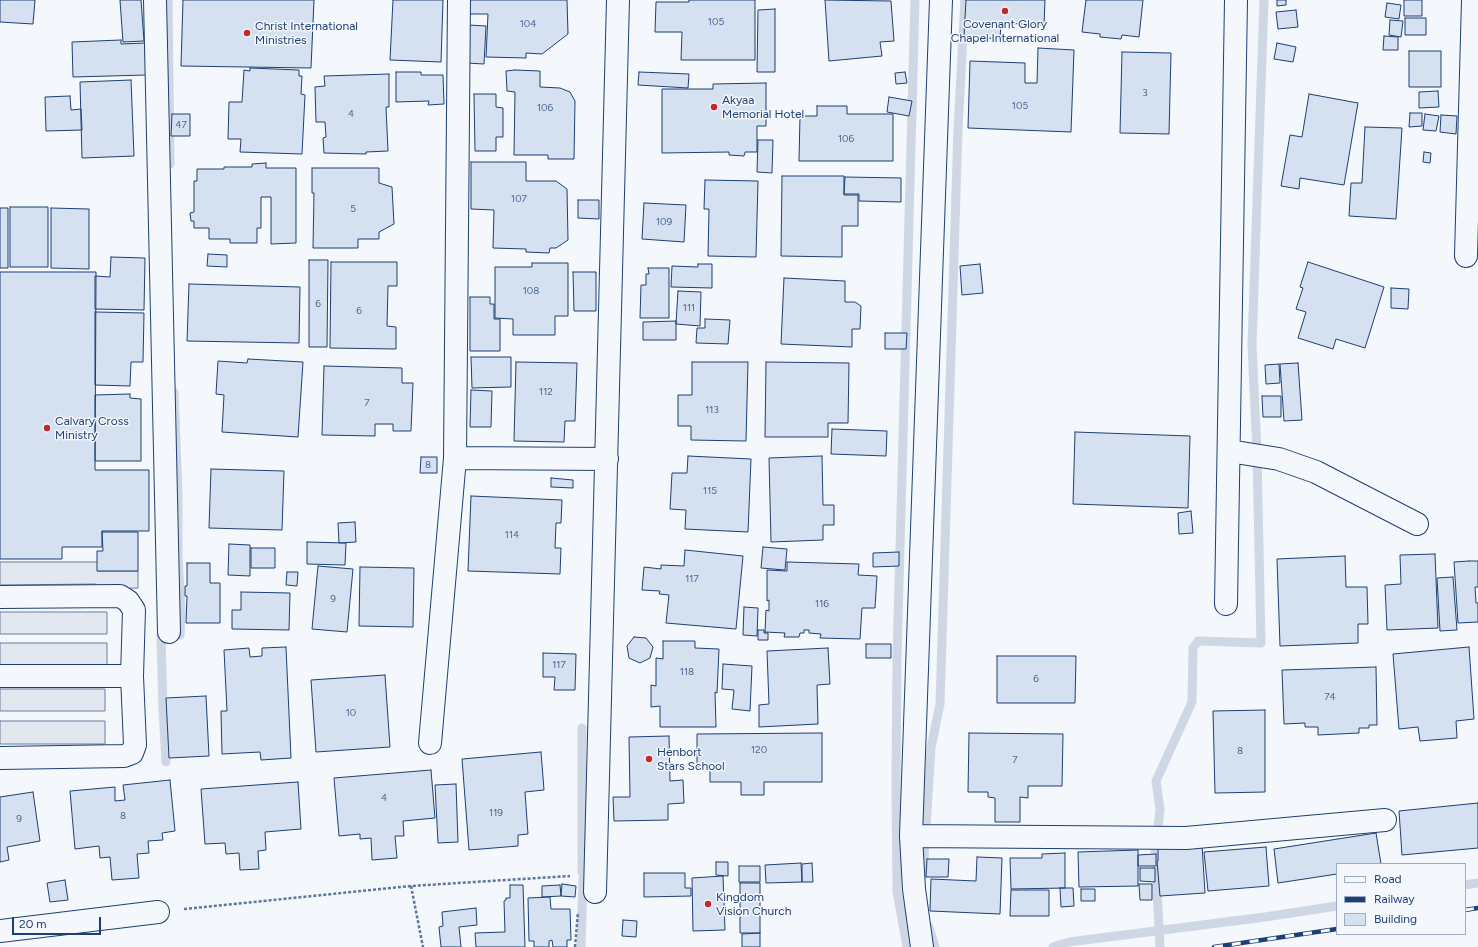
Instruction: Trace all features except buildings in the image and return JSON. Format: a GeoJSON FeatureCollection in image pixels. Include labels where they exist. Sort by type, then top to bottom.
{"type":"FeatureCollection","features":[{"type":"Feature","properties":{"kind":"street"},"geometry":{"type":"LineString","coordinates":[[155,0],[168,632]]}},
{"type":"Feature","properties":{"kind":"street"},"geometry":{"type":"LineString","coordinates":[[430,743],[455,458],[459,0]]}},
{"type":"Feature","properties":{"kind":"street"},"geometry":{"type":"LineString","coordinates":[[595,892],[618,0]]}},
{"type":"Feature","properties":{"kind":"street"},"geometry":{"type":"LineString","coordinates":[[922,947],[914,889],[912,836],[941,0]]}},
{"type":"Feature","properties":{"kind":"street"},"geometry":{"type":"LineString","coordinates":[[1226,604],[1236,0]]}},
{"type":"Feature","properties":{"kind":"street"},"geometry":{"type":"LineString","coordinates":[[1466,256],[1473,0]]}},
{"type":"Feature","properties":{"kind":"street"},"geometry":{"type":"LineString","coordinates":[[1229,451],[1279,459],[1316,472],[1417,524]]}},
{"type":"Feature","properties":{"kind":"street"},"geometry":{"type":"LineString","coordinates":[[455,458],[606,459]]}},
{"type":"Feature","properties":{"kind":"street"},"geometry":{"type":"LineString","coordinates":[[0,597],[120,596],[128,601],[134,610],[132,676],[135,745],[132,753],[124,756],[0,758]]}},
{"type":"Feature","properties":{"kind":"street"},"geometry":{"type":"LineString","coordinates":[[0,676],[132,676]]}},
{"type":"Feature","properties":{"kind":"street"},"geometry":{"type":"LineString","coordinates":[[912,836],[1186,838],[1385,820]]}},
{"type":"Feature","properties":{"kind":"street"},"geometry":{"type":"LineString","coordinates":[[0,931],[158,912]]}},
{"type":"Feature","properties":{"kind":"path"},"geometry":{"type":"LineString","coordinates":[[158,912],[411,886],[578,875]]}},
{"type":"Feature","properties":{"kind":"path"},"geometry":{"type":"LineString","coordinates":[[411,886],[423,947]]}},
{"type":"Feature","properties":{"kind":"shaded area"},"geometry":{"type":"Polygon","coordinates":[[[0,562],[98,562],[98,571],[138,571],[138,588],[97,589],[96,584],[0,585],[0,562]]]}},
{"type":"Feature","properties":{"kind":"shaded area"},"geometry":{"type":"Polygon","coordinates":[[[0,612],[107,612],[107,634],[0,634],[0,612]]]}},
{"type":"Feature","properties":{"kind":"shaded area"},"geometry":{"type":"Polygon","coordinates":[[[0,643],[107,643],[107,666],[0,665],[0,643]]]}},
{"type":"Feature","properties":{"kind":"shaded area"},"geometry":{"type":"Polygon","coordinates":[[[0,689],[105,689],[105,711],[0,711],[0,689]]]}},
{"type":"Feature","properties":{"kind":"shaded area"},"geometry":{"type":"Polygon","coordinates":[[[0,721],[105,721],[105,744],[0,744],[0,721]]]}},
{"type":"Feature","properties":{"kind":"waterway"},"geometry":{"type":"LineString","coordinates":[[168,0],[170,164]]}},
{"type":"Feature","properties":{"kind":"waterway"},"geometry":{"type":"LineString","coordinates":[[907,947],[897,891],[897,657],[915,0]]}},
{"type":"Feature","properties":{"kind":"waterway"},"geometry":{"type":"LineString","coordinates":[[923,875],[931,748],[940,704],[958,129],[965,0]]}},
{"type":"Feature","properties":{"kind":"waterway"},"geometry":{"type":"LineString","coordinates":[[1160,947],[1155,851],[1160,810],[1156,781],[1192,702],[1193,648],[1198,641],[1261,643],[1257,453],[1252,345],[1264,0]]}},
{"type":"Feature","properties":{"kind":"waterway"},"geometry":{"type":"LineString","coordinates":[[166,762],[161,635],[180,635],[181,612],[178,556],[178,494],[174,392]]}},
{"type":"Feature","properties":{"kind":"waterway"},"geometry":{"type":"LineString","coordinates":[[582,728],[582,872]]}},
{"type":"Feature","properties":{"kind":"waterway"},"geometry":{"type":"LineString","coordinates":[[581,947],[583,878]]}},
{"type":"Feature","properties":{"kind":"waterway"},"geometry":{"type":"LineString","coordinates":[[1466,885],[1478,883]]}},
{"type":"Feature","properties":{"kind":"waterway"},"geometry":{"type":"LineString","coordinates":[[1053,947],[1069,942],[1265,917],[1336,906]]}},
{"type":"Feature","properties":{"kind":"waterway"},"geometry":{"type":"LineString","coordinates":[[929,927],[935,947]]}},
{"type":"Feature","properties":{"kind":"railway"},"geometry":{"type":"LineString","coordinates":[[1466,910],[1478,908]]}},
{"type":"Feature","properties":{"kind":"railway"},"geometry":{"type":"LineString","coordinates":[[1214,947],[1336,929]]}},
{"type":"Feature","properties":{"kind":"place","name":"Covenant Glory Chapel International"},"geometry":{"type":"Point","coordinates":[1005,11]}},
{"type":"Feature","properties":{"kind":"place","name":"Christ International Ministries"},"geometry":{"type":"Point","coordinates":[247,33]}},
{"type":"Feature","properties":{"kind":"place","name":"Akyaa Memorial Hotel"},"geometry":{"type":"Point","coordinates":[714,107]}},
{"type":"Feature","properties":{"kind":"place","name":"Calvary Cross Ministry"},"geometry":{"type":"Point","coordinates":[47,428]}},
{"type":"Feature","properties":{"kind":"place","name":"Henbort Stars School"},"geometry":{"type":"Point","coordinates":[649,759]}},
{"type":"Feature","properties":{"kind":"place","name":"Kingdom Vision Church"},"geometry":{"type":"Point","coordinates":[708,904]}}]}
